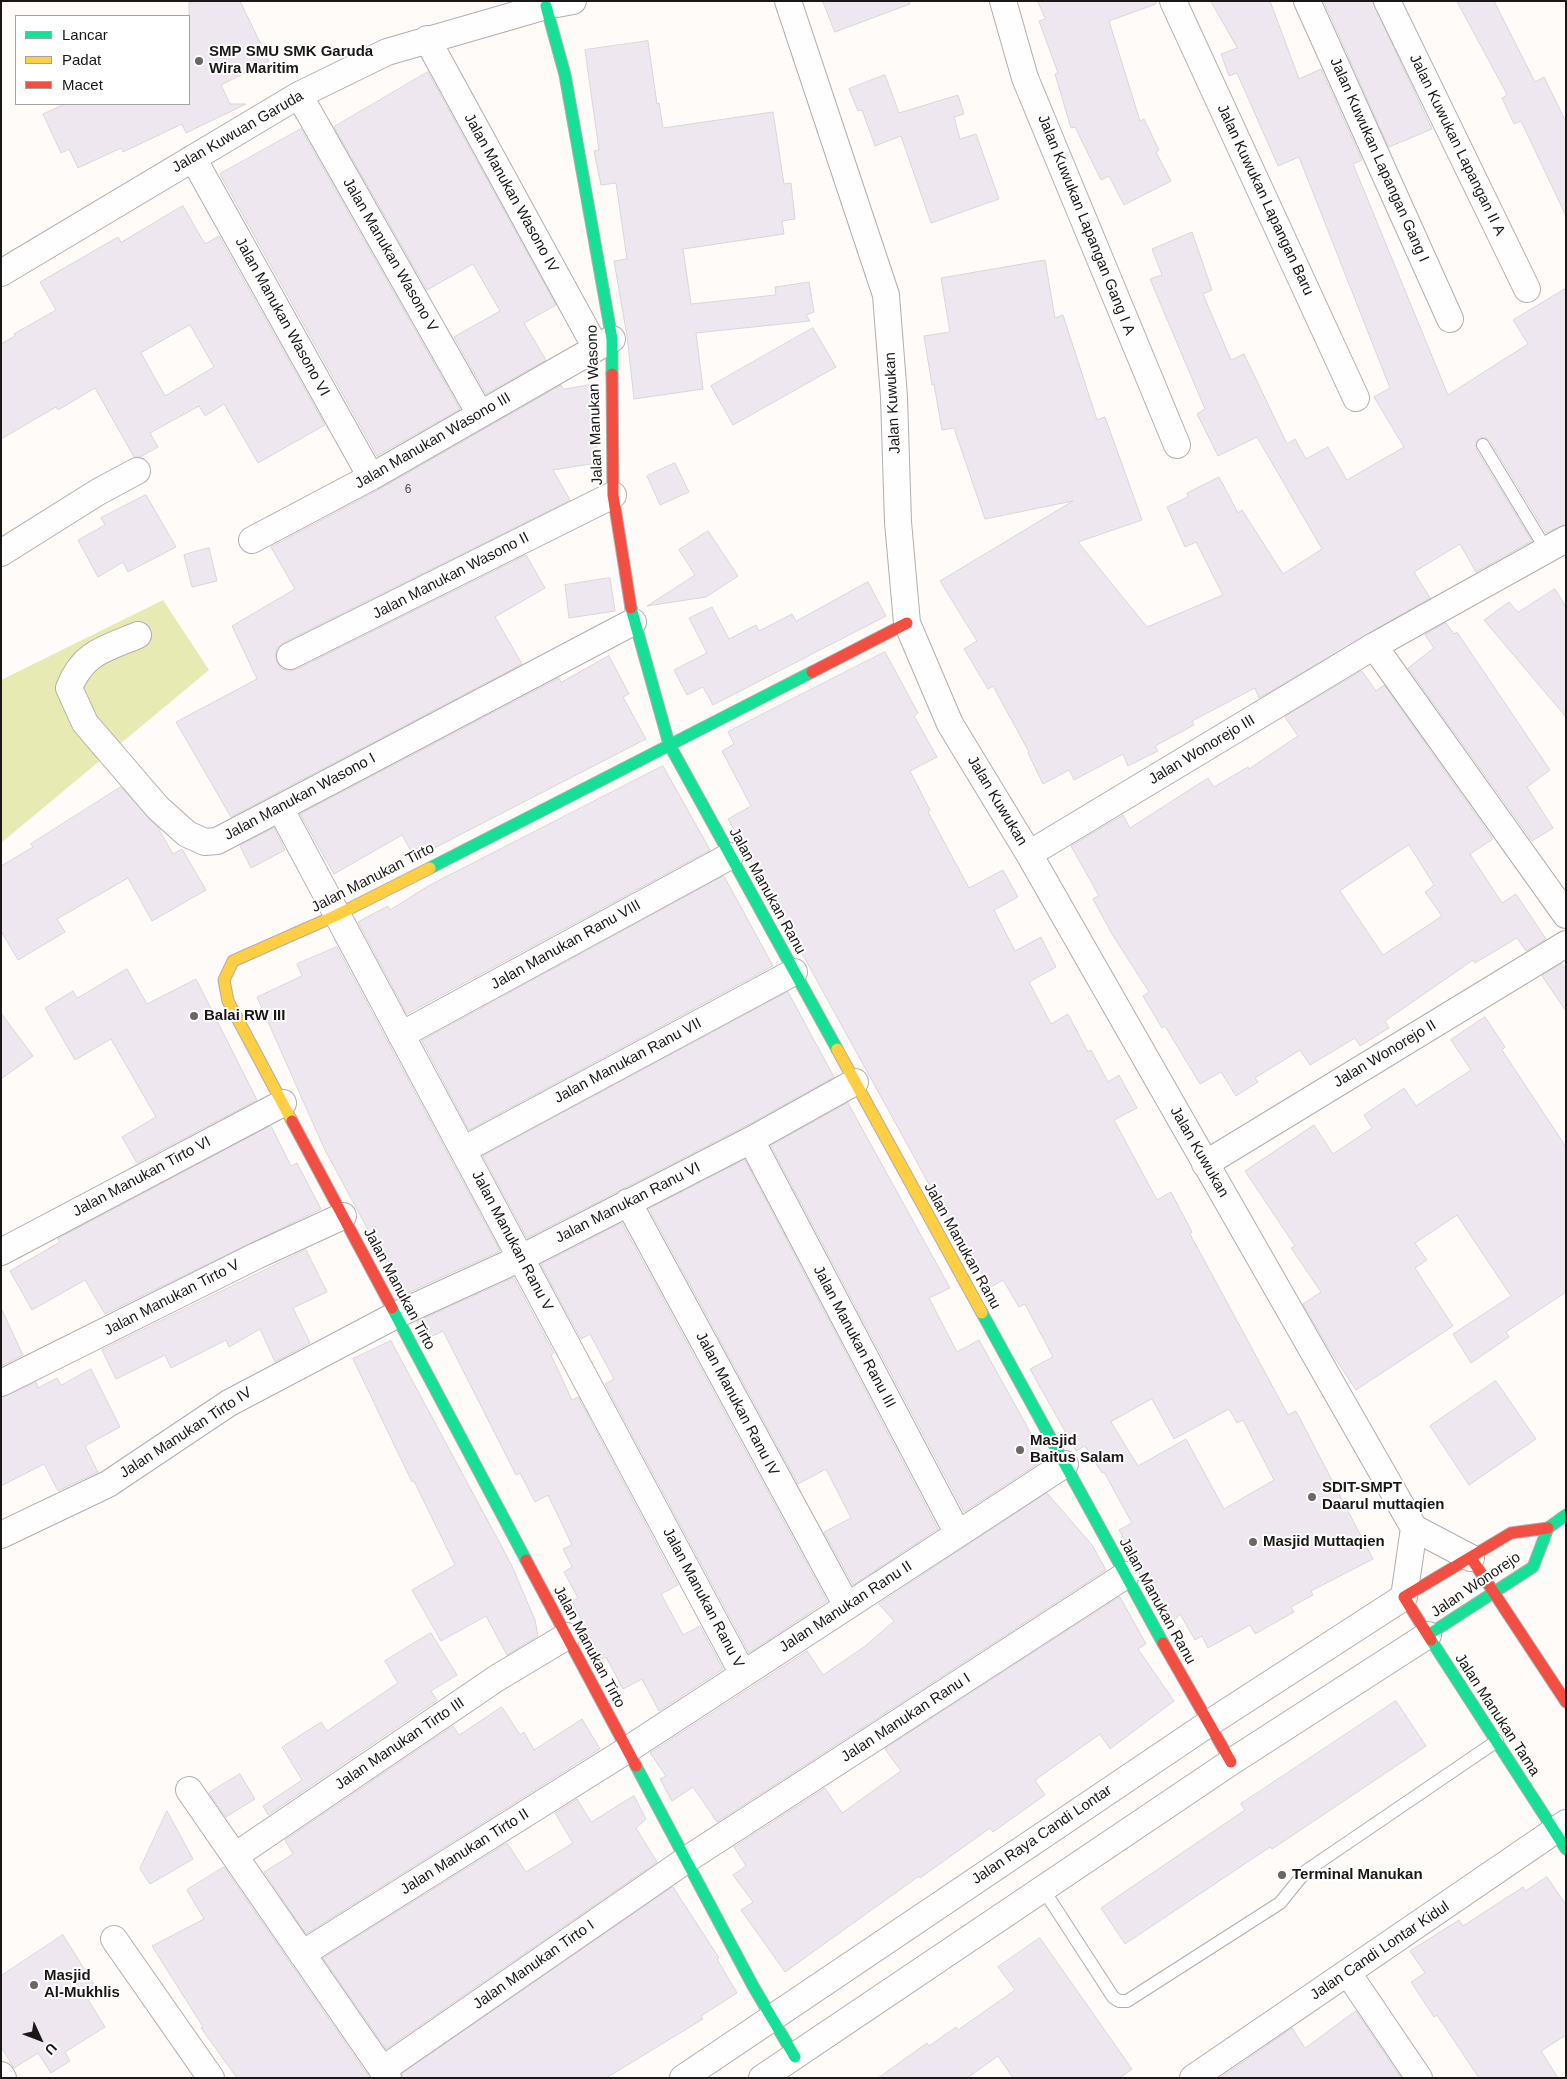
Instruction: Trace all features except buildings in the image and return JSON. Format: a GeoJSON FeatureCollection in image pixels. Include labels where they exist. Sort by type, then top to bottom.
{"type":"FeatureCollection","features":[{"type":"Feature","properties":{"kind":"street","name":"Jalan Kuwuan Garuda"},"geometry":{"type":"LineString","coordinates":[[1,273],[299,95],[387,52],[546,6],[573,1]]}},
{"type":"Feature","properties":{"kind":"street","name":"Jalan Kuwukan"},"geometry":{"type":"LineString","coordinates":[[788,1],[886,295],[894,397],[898,522],[907,624],[950,724],[1029,854],[1414,1528]]}},
{"type":"Feature","properties":{"kind":"street","name":"Jalan Kuwukan Lapangan Gang I A"},"geometry":{"type":"LineString","coordinates":[[1003,1],[1025,78],[1176,446]]}},
{"type":"Feature","properties":{"kind":"street","name":"Jalan Kuwukan Lapangan Baru"},"geometry":{"type":"LineString","coordinates":[[1173,1],[1356,398]]}},
{"type":"Feature","properties":{"kind":"street","name":"Jalan Kuwukan Lapangan Gang I"},"geometry":{"type":"LineString","coordinates":[[1307,1],[1450,319]]}},
{"type":"Feature","properties":{"kind":"street","name":"Jalan Kuwukan Lapangan II A"},"geometry":{"type":"LineString","coordinates":[[1387,1],[1527,289]]}},
{"type":"Feature","properties":{"kind":"street","name":"Jalan Manukan Wasono"},"geometry":{"type":"LineString","coordinates":[[546,6],[565,75],[604,343],[613,495],[632,622],[669,744]]}},
{"type":"Feature","properties":{"kind":"street","name":"Jalan Manukan Wasono IV"},"geometry":{"type":"LineString","coordinates":[[427,39],[604,343]]}},
{"type":"Feature","properties":{"kind":"street","name":"Jalan Manukan Wasono V"},"geometry":{"type":"LineString","coordinates":[[299,95],[480,414]]}},
{"type":"Feature","properties":{"kind":"street","name":"Jalan Manukan Wasono VI"},"geometry":{"type":"LineString","coordinates":[[193,158],[371,477]]}},
{"type":"Feature","properties":{"kind":"street","name":"Jalan Manukan Wasono III"},"geometry":{"type":"LineString","coordinates":[[252,540],[371,477],[604,343]]}},
{"type":"Feature","properties":{"kind":"street"},"geometry":{"type":"LineString","coordinates":[[1,553],[98,492],[137,472]]}},
{"type":"Feature","properties":{"kind":"street","name":"Jalan Manukan Wasono II"},"geometry":{"type":"LineString","coordinates":[[290,656],[613,495]]}},
{"type":"Feature","properties":{"kind":"street","name":"Jalan Wonorejo III"},"geometry":{"type":"LineString","coordinates":[[1029,854],[1374,646],[1556,545]]}},
{"type":"Feature","properties":{"kind":"street","name":"Jalan Manukan Wasono I"},"geometry":{"type":"LineString","coordinates":[[138,634],[90,655],[76,671],[69,688],[86,723],[158,808],[187,834],[205,842],[217,841],[632,622]]}},
{"type":"Feature","properties":{"kind":"street","name":"Jalan Manukan Tirto"},"geometry":{"type":"LineString","coordinates":[[795,2057],[770,2018],[228,1000],[224,980],[233,961],[337,914],[907,624]]}},
{"type":"Feature","properties":{"kind":"street"},"geometry":{"type":"LineString","coordinates":[[1374,646],[1566,914]]}},
{"type":"Feature","properties":{"kind":"street","name":"Jalan Manukan Ranu"},"geometry":{"type":"LineString","coordinates":[[669,744],[1230,1762]]}},
{"type":"Feature","properties":{"kind":"street","name":"Jalan Manukan Ranu V"},"geometry":{"type":"LineString","coordinates":[[280,808],[743,1674]]}},
{"type":"Feature","properties":{"kind":"street","name":"Jalan Manukan Ranu VIII"},"geometry":{"type":"LineString","coordinates":[[401,1035],[730,856]]}},
{"type":"Feature","properties":{"kind":"street","name":"Jalan Wonorejo II"},"geometry":{"type":"LineString","coordinates":[[1205,1164],[1566,944]]}},
{"type":"Feature","properties":{"kind":"street","name":"Jalan Manukan Ranu VII"},"geometry":{"type":"LineString","coordinates":[[463,1150],[794,972]]}},
{"type":"Feature","properties":{"kind":"street","name":"Jalan Manukan Ranu VI"},"geometry":{"type":"LineString","coordinates":[[396,1315],[521,1258],[751,1140],[855,1082]]}},
{"type":"Feature","properties":{"kind":"street","name":"Jalan Manukan Tirto VI"},"geometry":{"type":"LineString","coordinates":[[1,1252],[283,1103]]}},
{"type":"Feature","properties":{"kind":"street","name":"Jalan Manukan Ranu III"},"geometry":{"type":"LineString","coordinates":[[751,1140],[958,1534]]}},
{"type":"Feature","properties":{"kind":"street","name":"Jalan Manukan Ranu IV"},"geometry":{"type":"LineString","coordinates":[[628,1202],[847,1606]]}},
{"type":"Feature","properties":{"kind":"street","name":"Jalan Manukan Tirto V"},"geometry":{"type":"LineString","coordinates":[[1,1383],[256,1256],[344,1216]]}},
{"type":"Feature","properties":{"kind":"street","name":"Jalan Manukan Tirto IV"},"geometry":{"type":"LineString","coordinates":[[1,1535],[108,1484],[229,1402],[396,1315]]}},
{"type":"Feature","properties":{"kind":"street","name":"Jalan Manukan Ranu II"},"geometry":{"type":"LineString","coordinates":[[627,1750],[1065,1464]]}},
{"type":"Feature","properties":{"kind":"street","name":"Jalan Wonorejo"},"geometry":{"type":"LineString","coordinates":[[1404,1597],[1511,1533],[1548,1528],[1566,1515]]}},
{"type":"Feature","properties":{"kind":"street"},"geometry":{"type":"LineString","coordinates":[[1404,1597],[1414,1528],[1472,1558],[1493,1593],[1566,1702]]}},
{"type":"Feature","properties":{"kind":"street","name":"Jalan Wonorejo"},"geometry":{"type":"LineString","coordinates":[[1428,1635],[1533,1567],[1548,1528]]}},
{"type":"Feature","properties":{"kind":"street","name":"Jalan Manukan Ranu I"},"geometry":{"type":"LineString","coordinates":[[686,1860],[1126,1575]]}},
{"type":"Feature","properties":{"kind":"street","name":"Jalan Manukan Tama"},"geometry":{"type":"LineString","coordinates":[[1404,1597],[1497,1741],[1562,1835]]}},
{"type":"Feature","properties":{"kind":"street","name":"Jalan Raya Candi Lontar"},"geometry":{"type":"LineString","coordinates":[[683,2078],[1208,1724],[1404,1597]]}},
{"type":"Feature","properties":{"kind":"street"},"geometry":{"type":"LineString","coordinates":[[762,2078],[1230,1762],[1428,1635]]}},
{"type":"Feature","properties":{"kind":"street","name":"Jalan Manukan Tirto III"},"geometry":{"type":"LineString","coordinates":[[235,1856],[497,1678],[566,1636]]}},
{"type":"Feature","properties":{"kind":"street","name":"Jalan Manukan Tirto II"},"geometry":{"type":"LineString","coordinates":[[302,1954],[627,1750]]}},
{"type":"Feature","properties":{"kind":"street","name":"Jalan Manukan Tirto I"},"geometry":{"type":"LineString","coordinates":[[190,1790],[385,2074],[686,1860]]}},
{"type":"Feature","properties":{"kind":"street","name":"Jalan Candi Lontar Kidul"},"geometry":{"type":"LineString","coordinates":[[1193,2078],[1226,2068],[1348,1973],[1562,1835]]}},
{"type":"Feature","properties":{"kind":"street"},"geometry":{"type":"LineString","coordinates":[[114,1939],[211,2078]]}},
{"type":"Feature","properties":{"kind":"street"},"geometry":{"type":"LineString","coordinates":[[1348,1973],[1419,2078]]}},
{"type":"Feature","properties":{"kind":"lane"},"geometry":{"type":"LineString","coordinates":[[1483,445],[1556,545]]}},
{"type":"Feature","properties":{"kind":"lane"},"geometry":{"type":"LineString","coordinates":[[1043,1889],[1113,1997],[1118,2001],[1127,2001],[1280,1903],[1306,1871],[1497,1741]]}},
{"type":"Feature","properties":{"kind":"green space"},"geometry":{"type":"Polygon","coordinates":[[[163,600],[209,670],[1,843],[1,680],[163,600]]]}},
{"type":"Feature","properties":{"kind":"traffic: fast"},"geometry":{"type":"LineString","coordinates":[[546,6],[565,75],[612,339],[612,374]]}},
{"type":"Feature","properties":{"kind":"traffic: fast"},"geometry":{"type":"LineString","coordinates":[[631,608],[669,744],[837,1049]]}},
{"type":"Feature","properties":{"kind":"traffic: fast"},"geometry":{"type":"LineString","coordinates":[[430,868],[812,672]]}},
{"type":"Feature","properties":{"kind":"traffic: fast"},"geometry":{"type":"LineString","coordinates":[[392,1308],[526,1560]]}},
{"type":"Feature","properties":{"kind":"traffic: fast"},"geometry":{"type":"LineString","coordinates":[[982,1313],[1163,1643]]}},
{"type":"Feature","properties":{"kind":"traffic: fast"},"geometry":{"type":"LineString","coordinates":[[1428,1635],[1533,1567],[1548,1528],[1566,1515]]}},
{"type":"Feature","properties":{"kind":"traffic: fast"},"geometry":{"type":"LineString","coordinates":[[1431,1640],[1566,1849]]}},
{"type":"Feature","properties":{"kind":"traffic: fast"},"geometry":{"type":"LineString","coordinates":[[636,1766],[753,1986],[795,2057]]}},
{"type":"Feature","properties":{"kind":"traffic: slow"},"geometry":{"type":"LineString","coordinates":[[292,1121],[228,1001],[224,980],[233,961],[337,915],[430,868]]}},
{"type":"Feature","properties":{"kind":"traffic: slow"},"geometry":{"type":"LineString","coordinates":[[837,1049],[982,1313]]}},
{"type":"Feature","properties":{"kind":"traffic: jam"},"geometry":{"type":"LineString","coordinates":[[612,374],[613,495],[631,608]]}},
{"type":"Feature","properties":{"kind":"traffic: jam"},"geometry":{"type":"LineString","coordinates":[[812,672],[907,623]]}},
{"type":"Feature","properties":{"kind":"traffic: jam"},"geometry":{"type":"LineString","coordinates":[[292,1121],[392,1308]]}},
{"type":"Feature","properties":{"kind":"traffic: jam"},"geometry":{"type":"LineString","coordinates":[[1431,1640],[1404,1597],[1511,1533],[1548,1528]]}},
{"type":"Feature","properties":{"kind":"traffic: jam"},"geometry":{"type":"LineString","coordinates":[[1471,1558],[1566,1702]]}},
{"type":"Feature","properties":{"kind":"traffic: jam"},"geometry":{"type":"LineString","coordinates":[[526,1560],[636,1766]]}},
{"type":"Feature","properties":{"kind":"traffic: jam"},"geometry":{"type":"LineString","coordinates":[[1163,1643],[1231,1762]]}},
{"type":"Feature","properties":{"kind":"place","name":"SMP SMU SMK Garuda Wira Maritim"},"geometry":{"type":"Point","coordinates":[199,61]}},
{"type":"Feature","properties":{"kind":"place","name":"Balai RW III"},"geometry":{"type":"Point","coordinates":[194,1016]}},
{"type":"Feature","properties":{"kind":"place","name":"Masjid Baitus Salam"},"geometry":{"type":"Point","coordinates":[1020,1450]}},
{"type":"Feature","properties":{"kind":"place","name":"SDIT-SMPT Daarul muttaqien"},"geometry":{"type":"Point","coordinates":[1312,1497]}},
{"type":"Feature","properties":{"kind":"place","name":"Masjid Muttaqien"},"geometry":{"type":"Point","coordinates":[1253,1542]}},
{"type":"Feature","properties":{"kind":"place","name":"Terminal Manukan"},"geometry":{"type":"Point","coordinates":[1282,1875]}},
{"type":"Feature","properties":{"kind":"place","name":"Masjid Al-Mukhlis"},"geometry":{"type":"Point","coordinates":[34,1985]}}]}
